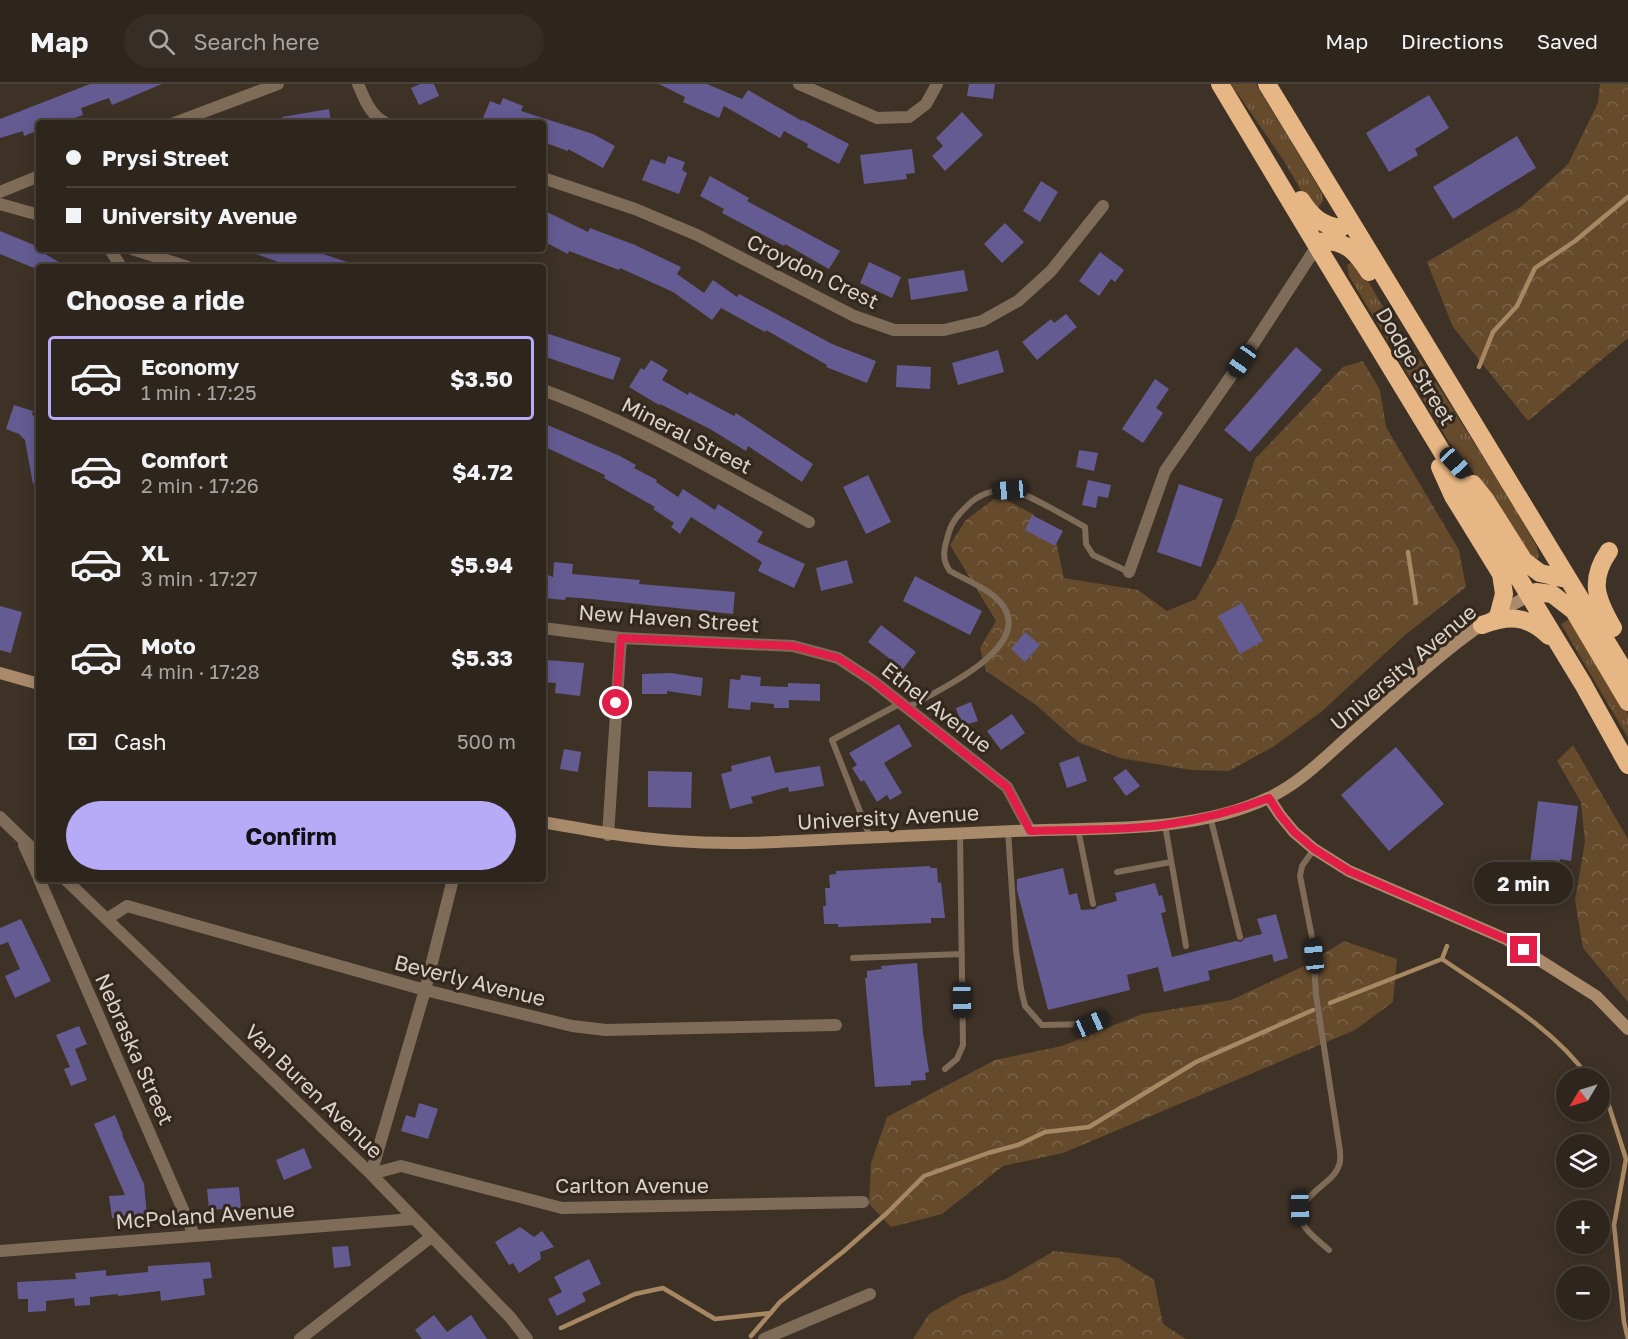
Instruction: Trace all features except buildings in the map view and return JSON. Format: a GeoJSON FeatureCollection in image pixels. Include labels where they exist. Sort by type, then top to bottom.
{"type":"FeatureCollection","features":[{"type":"Feature","properties":{"kind":"highway","name":"Dodge Street"},"geometry":{"type":"LineString","coordinates":[[1220,84],[1320,244],[1436,442],[1532,594],[1628,765]]}},
{"type":"Feature","properties":{"kind":"highway","name":"Dodge Street"},"geometry":{"type":"LineString","coordinates":[[1267,84],[1346,224],[1436,361],[1565,577],[1628,677]]}},
{"type":"Feature","properties":{"kind":"highway"},"geometry":{"type":"LineString","coordinates":[[1235,109],[1280,164],[1303,204],[1315,219],[1332,226],[1346,224]]}},
{"type":"Feature","properties":{"kind":"highway"},"geometry":{"type":"LineString","coordinates":[[1320,244],[1340,242],[1353,250],[1361,259],[1389,307],[1436,361]]}},
{"type":"Feature","properties":{"kind":"highway"},"geometry":{"type":"LineString","coordinates":[[1436,442],[1485,499],[1524,561],[1540,573],[1565,577]]}},
{"type":"Feature","properties":{"kind":"highway"},"geometry":{"type":"LineString","coordinates":[[1436,442],[1439,464],[1446,480],[1501,574],[1504,594],[1499,613]]}},
{"type":"Feature","properties":{"kind":"highway"},"geometry":{"type":"LineString","coordinates":[[1609,551],[1599,569],[1597,598],[1628,653]]}},
{"type":"Feature","properties":{"kind":"highway"},"geometry":{"type":"LineString","coordinates":[[1532,594],[1552,594],[1574,611],[1628,702]]}},
{"type":"Feature","properties":{"kind":"highway"},"geometry":{"type":"LineString","coordinates":[[1482,625],[1500,618],[1528,621],[1546,633],[1564,653]]}},
{"type":"Feature","properties":{"kind":"highway"},"geometry":{"type":"LineString","coordinates":[[1617,745],[1628,759]]}},
{"type":"Feature","properties":{"kind":"main road","name":"University Avenue"},"geometry":{"type":"LineString","coordinates":[[546,823],[608,835],[677,841],[743,843],[1008,831],[1134,828],[1165,825],[1210,816],[1269,798],[1301,777],[1449,650],[1482,625],[1499,613],[1565,577]]}},
{"type":"Feature","properties":{"kind":"main road"},"geometry":{"type":"LineString","coordinates":[[0,673],[36,683]]}},
{"type":"Feature","properties":{"kind":"main road"},"geometry":{"type":"LineString","coordinates":[[1269,798],[1294,832],[1314,849],[1349,871],[1506,939],[1596,996],[1628,1029]]}},
{"type":"Feature","properties":{"kind":"street"},"geometry":{"type":"LineString","coordinates":[[182,120],[278,84]]}},
{"type":"Feature","properties":{"kind":"street"},"geometry":{"type":"LineString","coordinates":[[358,84],[367,105],[382,120]]}},
{"type":"Feature","properties":{"kind":"street"},"geometry":{"type":"LineString","coordinates":[[799,84],[877,118],[909,117],[926,104],[937,84]]}},
{"type":"Feature","properties":{"kind":"street"},"geometry":{"type":"LineString","coordinates":[[0,192],[36,177]]}},
{"type":"Feature","properties":{"kind":"street","name":"Croydon Crest"},"geometry":{"type":"LineString","coordinates":[[546,179],[635,209],[697,235],[854,316],[894,330],[944,330],[982,321],[1018,301],[1051,271],[1103,206]]}},
{"type":"Feature","properties":{"kind":"street"},"geometry":{"type":"LineString","coordinates":[[0,204],[36,214]]}},
{"type":"Feature","properties":{"kind":"street"},"geometry":{"type":"LineString","coordinates":[[1129,572],[1165,471],[1320,244],[1346,224]]}},
{"type":"Feature","properties":{"kind":"street"},"geometry":{"type":"LineString","coordinates":[[141,252],[179,264]]}},
{"type":"Feature","properties":{"kind":"street","name":"Mineral Street"},"geometry":{"type":"LineString","coordinates":[[546,391],[583,405],[654,438],[809,522]]}},
{"type":"Feature","properties":{"kind":"street","name":"New Haven Street"},"geometry":{"type":"LineString","coordinates":[[546,628],[621,638],[793,646]]}},
{"type":"Feature","properties":{"kind":"street"},"geometry":{"type":"LineString","coordinates":[[608,835],[621,638]]}},
{"type":"Feature","properties":{"kind":"street","name":"Ethel Avenue"},"geometry":{"type":"LineString","coordinates":[[793,646],[838,658],[864,674],[904,705],[1007,787],[1030,831]]}},
{"type":"Feature","properties":{"kind":"street"},"geometry":{"type":"LineString","coordinates":[[0,816],[36,852]]}},
{"type":"Feature","properties":{"kind":"street","name":"Nebraska Street"},"geometry":{"type":"LineString","coordinates":[[22,838],[36,872]]}},
{"type":"Feature","properties":{"kind":"street","name":"Nebraska Street"},"geometry":{"type":"LineString","coordinates":[[40,882],[194,1235]]}},
{"type":"Feature","properties":{"kind":"street","name":"Van Buren Avenue"},"geometry":{"type":"LineString","coordinates":[[68,882],[371,1174],[510,1317],[527,1339]]}},
{"type":"Feature","properties":{"kind":"street"},"geometry":{"type":"LineString","coordinates":[[371,1174],[425,990],[452,882]]}},
{"type":"Feature","properties":{"kind":"street","name":"Beverly Avenue"},"geometry":{"type":"LineString","coordinates":[[107,918],[127,906],[425,990],[572,1026],[606,1030],[836,1025]]}},
{"type":"Feature","properties":{"kind":"street","name":"Carlton Avenue"},"geometry":{"type":"LineString","coordinates":[[371,1174],[401,1166],[562,1208],[863,1202]]}},
{"type":"Feature","properties":{"kind":"street","name":"McPoland Avenue"},"geometry":{"type":"LineString","coordinates":[[0,1251],[414,1219]]}},
{"type":"Feature","properties":{"kind":"street"},"geometry":{"type":"LineString","coordinates":[[300,1339],[430,1237]]}},
{"type":"Feature","properties":{"kind":"street"},"geometry":{"type":"LineString","coordinates":[[764,1339],[870,1294]]}},
{"type":"Feature","properties":{"kind":"lane"},"geometry":{"type":"LineString","coordinates":[[870,838],[832,740],[904,705],[987,660],[1003,640],[1008,627],[1007,615],[999,601],[950,571],[945,564],[944,552],[951,525],[975,498],[991,492],[1010,490],[1022,494],[1085,527],[1086,544],[1093,555],[1129,572]]}},
{"type":"Feature","properties":{"kind":"lane"},"geometry":{"type":"LineString","coordinates":[[1210,816],[1240,937]]}},
{"type":"Feature","properties":{"kind":"lane"},"geometry":{"type":"LineString","coordinates":[[1165,825],[1186,946]]}},
{"type":"Feature","properties":{"kind":"lane"},"geometry":{"type":"LineString","coordinates":[[1078,829],[1093,904]]}},
{"type":"Feature","properties":{"kind":"lane"},"geometry":{"type":"LineString","coordinates":[[1008,831],[1016,950],[1025,1006],[1042,1025],[1054,1027],[1091,1024],[1104,1018]]}},
{"type":"Feature","properties":{"kind":"lane"},"geometry":{"type":"LineString","coordinates":[[945,1069],[957,1059],[963,1046],[960,834]]}},
{"type":"Feature","properties":{"kind":"lane"},"geometry":{"type":"LineString","coordinates":[[1314,849],[1302,866],[1300,876],[1312,937],[1316,995],[1340,1151],[1339,1166],[1332,1177],[1306,1198],[1300,1208],[1300,1221],[1308,1233],[1329,1250]]}},
{"type":"Feature","properties":{"kind":"lane"},"geometry":{"type":"LineString","coordinates":[[1117,872],[1171,862]]}},
{"type":"Feature","properties":{"kind":"lane"},"geometry":{"type":"LineString","coordinates":[[853,958],[962,954]]}},
{"type":"Feature","properties":{"kind":"green space"},"geometry":{"type":"Polygon","coordinates":[[[1231,84],[1256,84],[1322,193],[1323,201],[1318,208],[1306,199],[1284,161],[1231,84]]]}},
{"type":"Feature","properties":{"kind":"green space"},"geometry":{"type":"Polygon","coordinates":[[[1600,84],[1628,84],[1628,338],[1528,421],[1453,327],[1427,262],[1522,206],[1568,164],[1598,103],[1600,84]]]}},
{"type":"Feature","properties":{"kind":"green space"},"geometry":{"type":"Polygon","coordinates":[[[1354,261],[1359,265],[1380,302],[1439,387],[1518,513],[1537,547],[1539,557],[1534,561],[1523,551],[1471,469],[1449,442],[1349,276],[1347,265],[1354,261]]]}},
{"type":"Feature","properties":{"kind":"green space"},"geometry":{"type":"Polygon","coordinates":[[[1363,361],[1380,390],[1386,427],[1459,550],[1466,587],[1405,635],[1321,712],[1273,747],[1229,771],[1191,770],[1120,758],[1078,742],[1036,705],[986,671],[980,648],[996,621],[950,545],[966,520],[998,496],[1033,514],[1056,541],[1064,578],[1138,590],[1167,611],[1196,599],[1216,563],[1234,521],[1255,459],[1343,367],[1363,361]]]}},
{"type":"Feature","properties":{"kind":"green space"},"geometry":{"type":"Polygon","coordinates":[[[1568,620],[1592,651],[1625,707],[1628,715],[1628,738],[1561,624],[1568,620]]]}},
{"type":"Feature","properties":{"kind":"green space"},"geometry":{"type":"Polygon","coordinates":[[[1573,745],[1628,839],[1628,1002],[1583,948],[1575,900],[1585,842],[1581,802],[1557,761],[1573,745]]]}},
{"type":"Feature","properties":{"kind":"green space"},"geometry":{"type":"Polygon","coordinates":[[[1344,941],[1397,959],[1393,1002],[1355,1030],[1063,1153],[1003,1166],[942,1214],[891,1227],[869,1204],[871,1163],[887,1117],[995,1060],[1062,1046],[1142,1014],[1231,1000],[1304,966],[1344,941]]]}},
{"type":"Feature","properties":{"kind":"green space"},"geometry":{"type":"Polygon","coordinates":[[[1054,1251],[1119,1258],[1154,1280],[1163,1324],[1186,1339],[913,1339],[929,1314],[960,1296],[1006,1279],[1054,1251]]]}},
{"type":"Feature","properties":{"kind":"waterway"},"geometry":{"type":"LineString","coordinates":[[1479,367],[1493,332],[1517,306],[1535,268],[1575,241],[1628,197]]}},
{"type":"Feature","properties":{"kind":"waterway"},"geometry":{"type":"LineString","coordinates":[[1408,552],[1416,603]]}},
{"type":"Feature","properties":{"kind":"waterway"},"geometry":{"type":"LineString","coordinates":[[1442,959],[1447,946]]}},
{"type":"Feature","properties":{"kind":"waterway"},"geometry":{"type":"LineString","coordinates":[[1442,959],[1540,1027],[1581,1068]]}},
{"type":"Feature","properties":{"kind":"waterway"},"geometry":{"type":"LineString","coordinates":[[1330,1003],[1442,959]]}},
{"type":"Feature","properties":{"kind":"waterway"},"geometry":{"type":"LineString","coordinates":[[751,1336],[780,1302],[844,1251],[924,1176],[1018,1145],[1045,1132],[1089,1127],[1196,1062],[1313,1010]]}},
{"type":"Feature","properties":{"kind":"waterway"},"geometry":{"type":"LineString","coordinates":[[1610,1109],[1626,1159],[1614,1225],[1624,1322],[1628,1339]]}},
{"type":"Feature","properties":{"kind":"waterway"},"geometry":{"type":"LineString","coordinates":[[561,1328],[635,1294],[663,1288],[715,1319],[771,1313]]}},
{"type":"Feature","properties":{"kind":"route"},"geometry":{"type":"LineString","coordinates":[[616,703],[621,638],[793,646],[821,652],[838,658],[873,681],[1007,787],[1030,831],[1165,825],[1241,808],[1269,798],[1294,832],[1314,849],[1349,871],[1506,939],[1524,950]]}}]}
